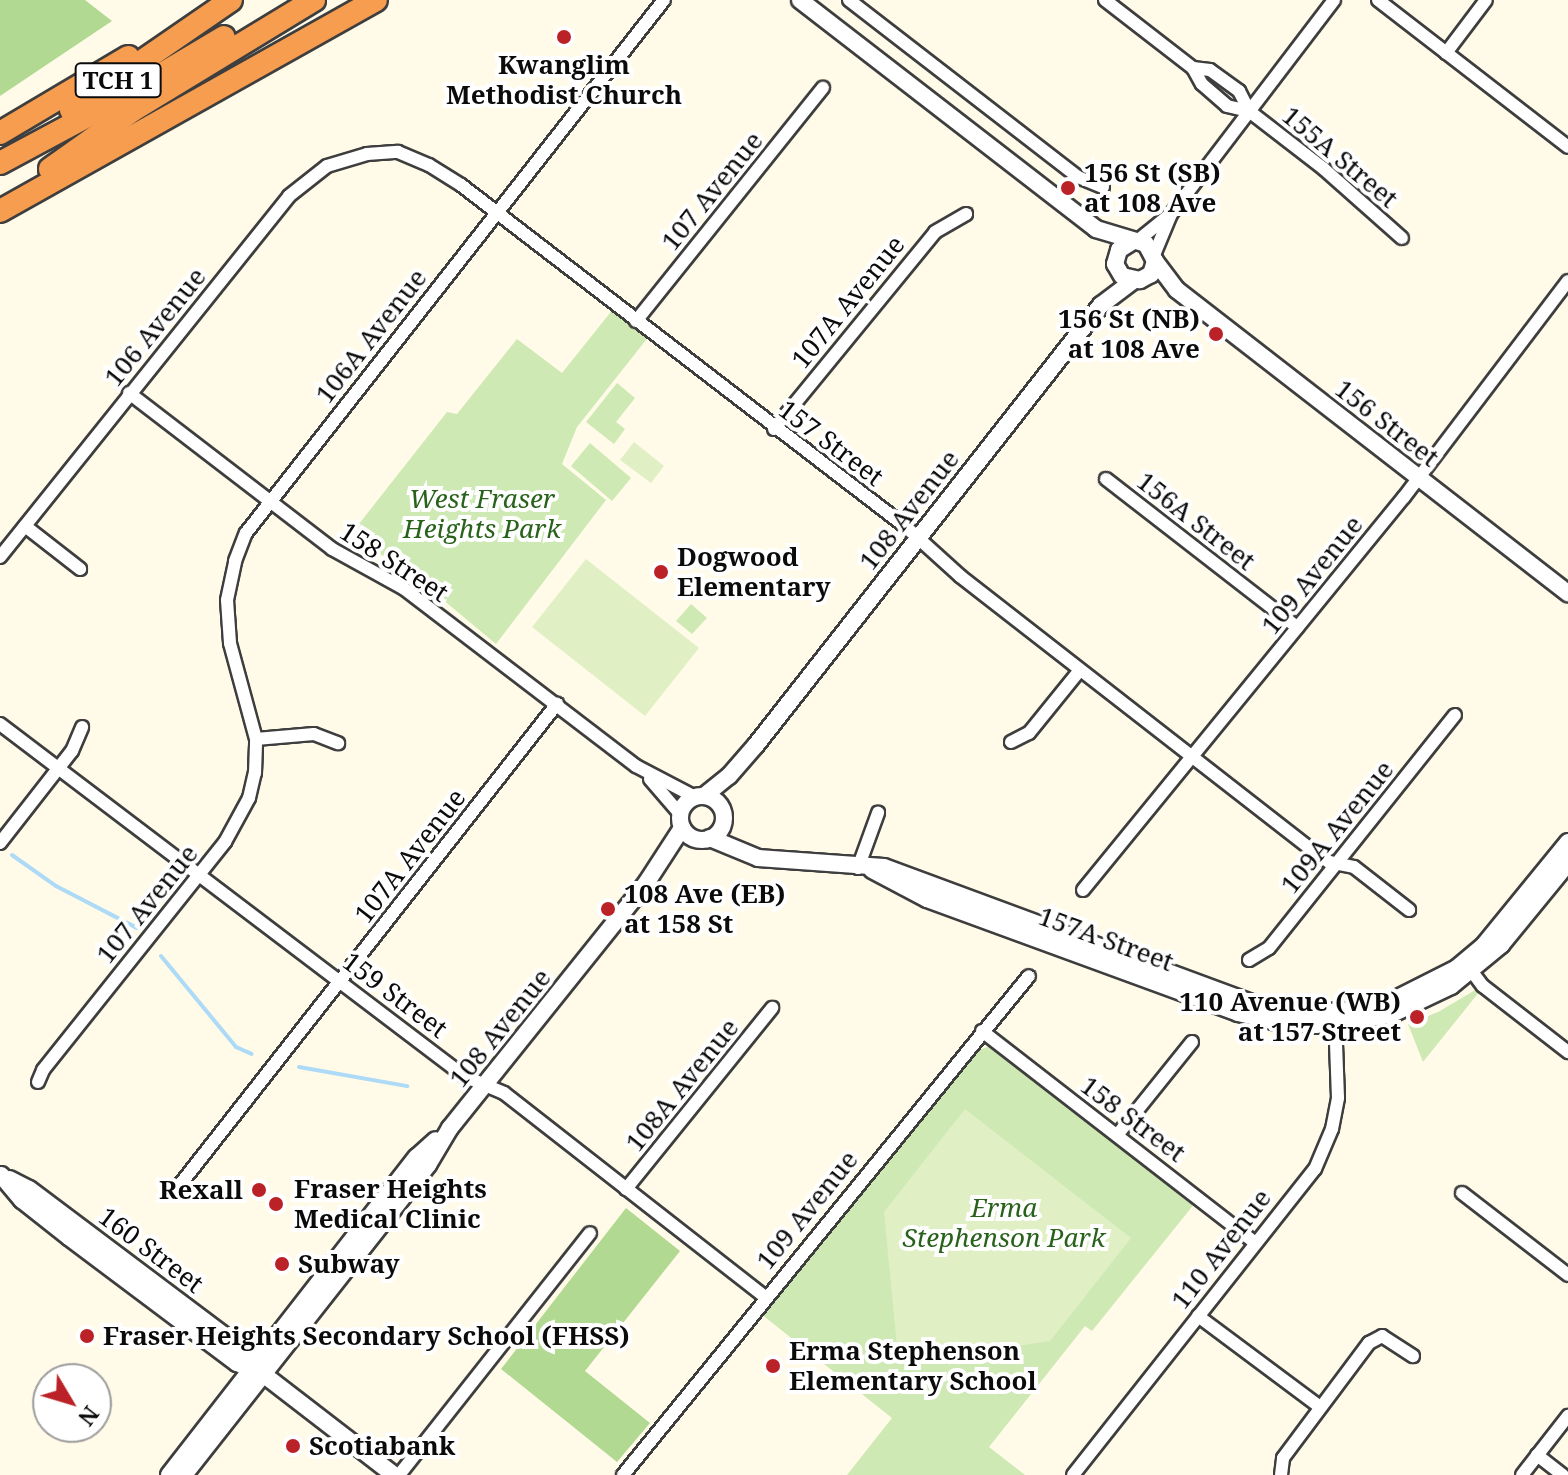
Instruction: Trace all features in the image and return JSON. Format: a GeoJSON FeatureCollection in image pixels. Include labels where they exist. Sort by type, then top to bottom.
{"type":"FeatureCollection","features":[{"type":"Feature","properties":{"kind":"highway"},"geometry":{"type":"LineString","coordinates":[[0,133],[221,0]]}},
{"type":"Feature","properties":{"kind":"highway","name":"TCH 1"},"geometry":{"type":"LineString","coordinates":[[0,156],[116,81],[231,0]]}},
{"type":"Feature","properties":{"kind":"highway"},"geometry":{"type":"LineString","coordinates":[[0,163],[125,96],[286,0]]}},
{"type":"Feature","properties":{"kind":"highway"},"geometry":{"type":"LineString","coordinates":[[0,205],[133,110],[314,0]]}},
{"type":"Feature","properties":{"kind":"highway","name":"TCH 1"},"geometry":{"type":"LineString","coordinates":[[0,211],[376,0]]}},
{"type":"Feature","properties":{"kind":"street","name":"106A Avenue"},"geometry":{"type":"LineString","coordinates":[[256,739],[230,643],[227,600],[242,541],[664,0]]}},
{"type":"Feature","properties":{"kind":"street"},"geometry":{"type":"LineString","coordinates":[[800,0],[1096,229],[1146,244],[1154,258]]}},
{"type":"Feature","properties":{"kind":"street"},"geometry":{"type":"LineString","coordinates":[[849,0],[1078,177],[1103,187]]}},
{"type":"Feature","properties":{"kind":"street","name":"155A Street"},"geometry":{"type":"LineString","coordinates":[[1105,0],[1120,4],[1193,68],[1202,84],[1227,106],[1249,111],[1324,169],[1402,238]]}},
{"type":"Feature","properties":{"kind":"street"},"geometry":{"type":"LineString","coordinates":[[1116,264],[1119,250],[1171,214],[1334,0]]}},
{"type":"Feature","properties":{"kind":"street"},"geometry":{"type":"LineString","coordinates":[[1378,0],[1568,147]]}},
{"type":"Feature","properties":{"kind":"street"},"geometry":{"type":"LineString","coordinates":[[1446,53],[1486,0]]}},
{"type":"Feature","properties":{"kind":"street","name":"107 Avenue"},"geometry":{"type":"LineString","coordinates":[[636,321],[823,88]]}},
{"type":"Feature","properties":{"kind":"street","name":"157 Street"},"geometry":{"type":"LineString","coordinates":[[367,154],[398,152],[429,165],[496,212],[918,537],[960,576],[1318,855],[1335,864],[1354,867],[1409,910]]}},
{"type":"Feature","properties":{"kind":"street","name":"106 Avenue"},"geometry":{"type":"LineString","coordinates":[[0,557],[289,196],[327,166],[367,154]]}},
{"type":"Feature","properties":{"kind":"street","name":"107A Avenue"},"geometry":{"type":"LineString","coordinates":[[774,429],[935,232],[966,214]]}},
{"type":"Feature","properties":{"kind":"street"},"geometry":{"type":"LineString","coordinates":[[1096,229],[1122,276],[1138,280],[1151,274],[1171,214]]}},
{"type":"Feature","properties":{"kind":"street","name":"156 Street"},"geometry":{"type":"LineString","coordinates":[[1154,258],[1177,290],[1568,593]]}},
{"type":"Feature","properties":{"kind":"street","name":"108 Avenue"},"geometry":{"type":"LineString","coordinates":[[1101,305],[1116,264]]}},
{"type":"Feature","properties":{"kind":"street","name":"156 Street"},"geometry":{"type":"LineString","coordinates":[[1138,280],[1177,290]]}},
{"type":"Feature","properties":{"kind":"street","name":"108 Avenue"},"geometry":{"type":"LineString","coordinates":[[700,797],[729,776],[756,745],[1101,305],[1138,280]]}},
{"type":"Feature","properties":{"kind":"street","name":"109 Avenue"},"geometry":{"type":"LineString","coordinates":[[1083,890],[1419,478],[1568,281]]}},
{"type":"Feature","properties":{"kind":"street","name":"158 Street"},"geometry":{"type":"LineString","coordinates":[[129,393],[332,549],[403,588],[636,766],[700,797]]}},
{"type":"Feature","properties":{"kind":"street","name":"156A Street"},"geometry":{"type":"LineString","coordinates":[[1106,479],[1297,627]]}},
{"type":"Feature","properties":{"kind":"street"},"geometry":{"type":"LineString","coordinates":[[25,526],[80,569]]}},
{"type":"Feature","properties":{"kind":"street"},"geometry":{"type":"LineString","coordinates":[[1011,742],[1029,733],[1080,670]]}},
{"type":"Feature","properties":{"kind":"street","name":"107A Avenue"},"geometry":{"type":"LineString","coordinates":[[179,1186],[557,704]]}},
{"type":"Feature","properties":{"kind":"street","name":"109A Avenue"},"geometry":{"type":"LineString","coordinates":[[1249,960],[1269,948],[1455,715]]}},
{"type":"Feature","properties":{"kind":"street","name":"159 Street"},"geometry":{"type":"LineString","coordinates":[[0,724],[464,1076],[504,1093],[765,1297]]}},
{"type":"Feature","properties":{"kind":"street"},"geometry":{"type":"LineString","coordinates":[[0,843],[72,751],[82,727]]}},
{"type":"Feature","properties":{"kind":"street"},"geometry":{"type":"LineString","coordinates":[[256,739],[314,734],[338,743]]}},
{"type":"Feature","properties":{"kind":"street","name":"107 Avenue"},"geometry":{"type":"LineString","coordinates":[[38,1082],[43,1070],[199,874],[243,812],[255,773],[256,739]]}},
{"type":"Feature","properties":{"kind":"street","name":"108 Avenue"},"geometry":{"type":"LineString","coordinates":[[723,815],[756,745]]}},
{"type":"Feature","properties":{"kind":"street","name":"158 Street"},"geometry":{"type":"LineString","coordinates":[[636,766],[681,821]]}},
{"type":"Feature","properties":{"kind":"street"},"geometry":{"type":"LineString","coordinates":[[723,815],[719,831],[704,838],[681,821],[686,804],[700,797],[715,801],[749,848],[774,859]]}},
{"type":"Feature","properties":{"kind":"street"},"geometry":{"type":"LineString","coordinates":[[864,868],[878,813]]}},
{"type":"Feature","properties":{"kind":"street","name":"108 Avenue"},"geometry":{"type":"LineString","coordinates":[[169,1475],[428,1165],[450,1128],[647,882],[681,821]]}},
{"type":"Feature","properties":{"kind":"street","name":"108 Avenue"},"geometry":{"type":"LineString","coordinates":[[647,882],[704,838]]}},
{"type":"Feature","properties":{"kind":"street","name":"157A Street"},"geometry":{"type":"LineString","coordinates":[[704,838],[752,857],[814,859],[864,868],[927,899],[1238,1013],[1286,1024],[1335,1018]]}},
{"type":"Feature","properties":{"kind":"street"},"geometry":{"type":"LineString","coordinates":[[1335,1018],[1400,1011],[1441,992],[1468,967],[1568,842]]}},
{"type":"Feature","properties":{"kind":"street"},"geometry":{"type":"LineString","coordinates":[[1468,967],[1501,945],[1568,863]]}},
{"type":"Feature","properties":{"kind":"street"},"geometry":{"type":"LineString","coordinates":[[1468,967],[1483,986],[1568,1052]]}},
{"type":"Feature","properties":{"kind":"street","name":"109 Avenue"},"geometry":{"type":"LineString","coordinates":[[623,1475],[1029,976]]}},
{"type":"Feature","properties":{"kind":"street","name":"108A Avenue"},"geometry":{"type":"LineString","coordinates":[[626,1189],[772,1008]]}},
{"type":"Feature","properties":{"kind":"street","name":"110 Avenue"},"geometry":{"type":"LineString","coordinates":[[1073,1475],[1315,1169],[1332,1129],[1338,1098],[1335,1018]]}},
{"type":"Feature","properties":{"kind":"street","name":"158 Street"},"geometry":{"type":"LineString","coordinates":[[982,1031],[1255,1243]]}},
{"type":"Feature","properties":{"kind":"street"},"geometry":{"type":"LineString","coordinates":[[1118,1134],[1192,1042]]}},
{"type":"Feature","properties":{"kind":"street","name":"160 Street"},"geometry":{"type":"LineString","coordinates":[[0,1174],[29,1189],[249,1354],[256,1369]]}},
{"type":"Feature","properties":{"kind":"street","name":"160 Street"},"geometry":{"type":"LineString","coordinates":[[0,1174],[22,1200],[69,1237],[256,1369],[396,1475]]}},
{"type":"Feature","properties":{"kind":"street"},"geometry":{"type":"LineString","coordinates":[[1462,1193],[1568,1275]]}},
{"type":"Feature","properties":{"kind":"street"},"geometry":{"type":"LineString","coordinates":[[396,1475],[590,1233]]}},
{"type":"Feature","properties":{"kind":"street"},"geometry":{"type":"LineString","coordinates":[[69,1237],[92,1245],[136,1279],[149,1280]]}},
{"type":"Feature","properties":{"kind":"street"},"geometry":{"type":"LineString","coordinates":[[1198,1316],[1320,1407]]}},
{"type":"Feature","properties":{"kind":"street"},"geometry":{"type":"LineString","coordinates":[[1280,1471],[1320,1407],[1369,1343],[1382,1336],[1413,1356]]}},
{"type":"Feature","properties":{"kind":"street","name":"108 Avenue"},"geometry":{"type":"LineString","coordinates":[[184,1475],[256,1369]]}},
{"type":"Feature","properties":{"kind":"street"},"geometry":{"type":"LineString","coordinates":[[1522,1475],[1568,1416]]}},
{"type":"Feature","properties":{"kind":"street"},"geometry":{"type":"LineString","coordinates":[[1537,1455],[1563,1475]]}},
{"type":"Feature","properties":{"kind":"green space"},"geometry":{"type":"Polygon","coordinates":[[[0,0],[85,0],[112,21],[0,96],[0,0]]]}},
{"type":"Feature","properties":{"kind":"green space","name":"West Fraser Heights Park"},"geometry":{"type":"Polygon","coordinates":[[[614,308],[650,335],[577,427],[562,464],[606,500],[496,644],[394,559],[344,543],[447,412],[457,414],[517,339],[562,373],[614,308]]]}},
{"type":"Feature","properties":{"kind":"green space"},"geometry":{"type":"Polygon","coordinates":[[[617,383],[635,398],[616,422],[625,429],[614,444],[586,422],[617,383]]]}},
{"type":"Feature","properties":{"kind":"green space"},"geometry":{"type":"Polygon","coordinates":[[[634,442],[664,466],[651,483],[620,460],[634,442]]]}},
{"type":"Feature","properties":{"kind":"green space"},"geometry":{"type":"Polygon","coordinates":[[[590,443],[631,478],[612,501],[571,466],[590,443]]]}},
{"type":"Feature","properties":{"kind":"green space"},"geometry":{"type":"Polygon","coordinates":[[[586,559],[699,648],[645,716],[532,627],[586,559]]]}},
{"type":"Feature","properties":{"kind":"green space"},"geometry":{"type":"Polygon","coordinates":[[[691,604],[707,618],[692,634],[676,621],[691,604]]]}},
{"type":"Feature","properties":{"kind":"green space"},"geometry":{"type":"Polygon","coordinates":[[[1477,989],[1480,991],[1423,1062],[1408,1024],[1438,1012],[1477,989]]]}},
{"type":"Feature","properties":{"kind":"green space","name":"Erma Stephenson Park"},"geometry":{"type":"Polygon","coordinates":[[[990,1046],[1195,1203],[1092,1331],[1085,1326],[989,1447],[1025,1475],[847,1475],[892,1418],[761,1314],[976,1051],[990,1046]]]}},
{"type":"Feature","properties":{"kind":"green space"},"geometry":{"type":"Polygon","coordinates":[[[965,1109],[1131,1238],[1050,1341],[905,1363],[898,1357],[884,1212],[965,1109]]]}},
{"type":"Feature","properties":{"kind":"green space"},"geometry":{"type":"Polygon","coordinates":[[[626,1208],[680,1251],[585,1371],[650,1423],[617,1462],[501,1369],[626,1208]]]}},
{"type":"Feature","properties":{"kind":"waterway"},"geometry":{"type":"LineString","coordinates":[[12,855],[56,886],[137,928]]}},
{"type":"Feature","properties":{"kind":"waterway"},"geometry":{"type":"LineString","coordinates":[[161,956],[236,1047],[252,1054]]}},
{"type":"Feature","properties":{"kind":"waterway"},"geometry":{"type":"LineString","coordinates":[[299,1067],[407,1086]]}},
{"type":"Feature","properties":{"kind":"place","name":"Kwanglim Methodist Church"},"geometry":{"type":"Point","coordinates":[564,37]}},
{"type":"Feature","properties":{"kind":"place","name":"156 St (SB) at 108 Ave"},"geometry":{"type":"Point","coordinates":[1068,188]}},
{"type":"Feature","properties":{"kind":"place","name":"156 St (NB) at 108 Ave"},"geometry":{"type":"Point","coordinates":[1216,334]}},
{"type":"Feature","properties":{"kind":"place","name":"Dogwood Elementary"},"geometry":{"type":"Point","coordinates":[661,572]}},
{"type":"Feature","properties":{"kind":"place","name":"108 Ave (EB) at 158 St"},"geometry":{"type":"Point","coordinates":[608,909]}},
{"type":"Feature","properties":{"kind":"place","name":"110 Avenue (WB) at 157 Street"},"geometry":{"type":"Point","coordinates":[1417,1017]}},
{"type":"Feature","properties":{"kind":"place","name":"Rexall"},"geometry":{"type":"Point","coordinates":[259,1190]}},
{"type":"Feature","properties":{"kind":"place","name":"Fraser Heights Medical Clinic"},"geometry":{"type":"Point","coordinates":[276,1204]}},
{"type":"Feature","properties":{"kind":"place","name":"Subway"},"geometry":{"type":"Point","coordinates":[282,1264]}},
{"type":"Feature","properties":{"kind":"place","name":"Fraser Heights Secondary School (FHSS)"},"geometry":{"type":"Point","coordinates":[87,1336]}},
{"type":"Feature","properties":{"kind":"place","name":"Erma Stephenson Elementary School"},"geometry":{"type":"Point","coordinates":[773,1366]}},
{"type":"Feature","properties":{"kind":"place","name":"Scotiabank"},"geometry":{"type":"Point","coordinates":[293,1446]}}]}
